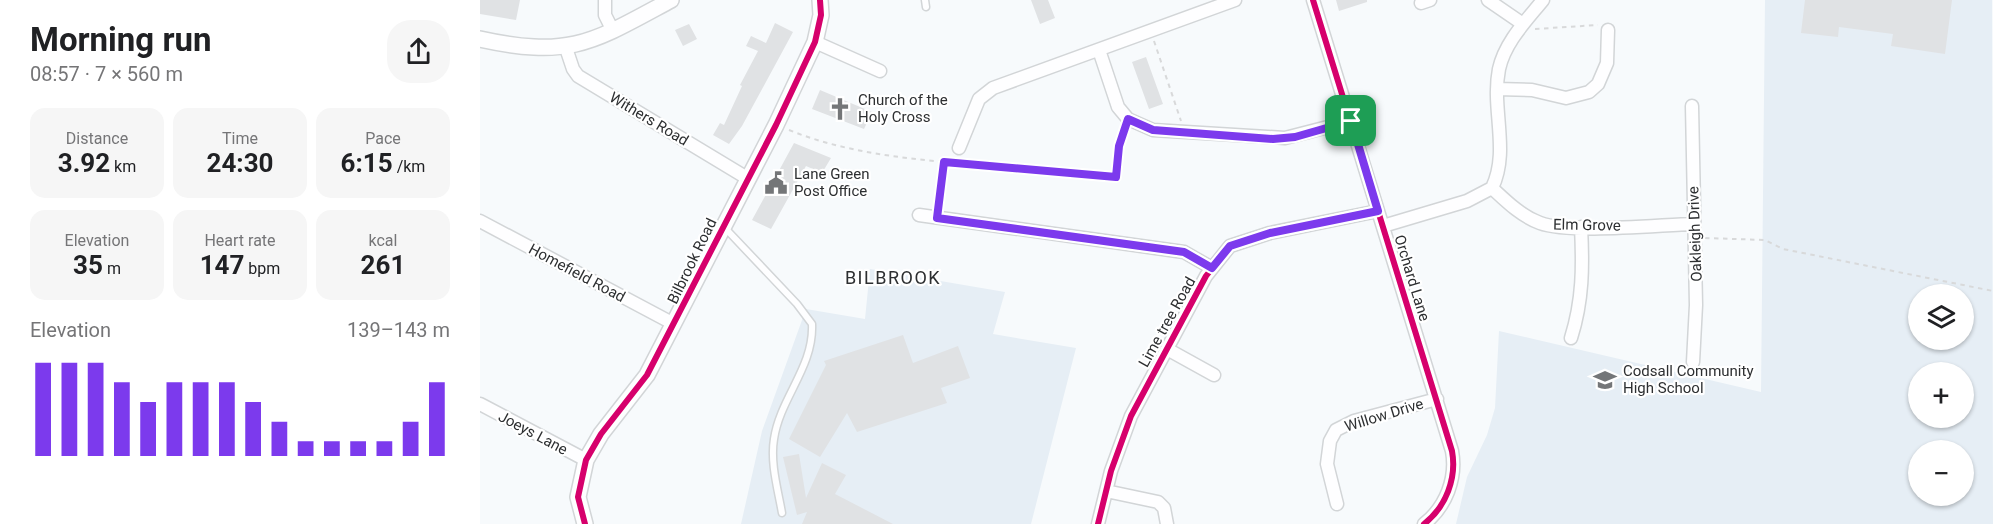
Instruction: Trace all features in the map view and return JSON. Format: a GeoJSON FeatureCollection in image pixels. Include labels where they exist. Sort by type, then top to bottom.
{"type":"FeatureCollection","features":[{"type":"Feature","properties":{"kind":"street"},"geometry":{"type":"LineString","coordinates":[[605,0],[605,15],[613,31]]}},
{"type":"Feature","properties":{"kind":"street"},"geometry":{"type":"LineString","coordinates":[[480,39],[529,47],[566,48],[613,31],[671,0]]}},
{"type":"Feature","properties":{"kind":"street","name":"Bilbrook Road"},"geometry":{"type":"LineString","coordinates":[[585,524],[578,497],[586,460],[601,434],[640,387],[776,124],[815,42],[821,15],[820,0]]}},
{"type":"Feature","properties":{"kind":"street"},"geometry":{"type":"LineString","coordinates":[[959,148],[979,99],[985,93],[1235,0]]}},
{"type":"Feature","properties":{"kind":"street","name":"Orchard Lane"},"geometry":{"type":"LineString","coordinates":[[1313,0],[1452,451],[1454,468],[1448,492],[1440,507],[1424,524]]}},
{"type":"Feature","properties":{"kind":"street"},"geometry":{"type":"LineString","coordinates":[[1488,0],[1523,24]]}},
{"type":"Feature","properties":{"kind":"street"},"geometry":{"type":"LineString","coordinates":[[1383,226],[1467,201],[1492,188],[1500,166],[1497,88],[1504,54],[1523,24],[1543,0]]}},
{"type":"Feature","properties":{"kind":"street"},"geometry":{"type":"LineString","coordinates":[[1497,88],[1532,90],[1566,98],[1589,92],[1598,84],[1608,63],[1608,30]]}},
{"type":"Feature","properties":{"kind":"street"},"geometry":{"type":"LineString","coordinates":[[815,42],[880,71]]}},
{"type":"Feature","properties":{"kind":"street","name":"Withers Road"},"geometry":{"type":"LineString","coordinates":[[566,48],[578,76],[747,178]]}},
{"type":"Feature","properties":{"kind":"street"},"geometry":{"type":"LineString","coordinates":[[1099,50],[1115,102],[1128,119],[1153,130],[1273,139],[1295,137],[1351,121]]}},
{"type":"Feature","properties":{"kind":"street","name":"Oakleigh Drive"},"geometry":{"type":"LineString","coordinates":[[1692,106],[1696,305],[1693,362]]}},
{"type":"Feature","properties":{"kind":"street","name":"Elm Grove"},"geometry":{"type":"LineString","coordinates":[[1492,188],[1533,220],[1557,226],[1693,224]]}},
{"type":"Feature","properties":{"kind":"street","name":"Lime tree Road"},"geometry":{"type":"LineString","coordinates":[[1098,524],[1106,491],[1131,416],[1212,268],[1230,246],[1270,233],[1378,211]]}},
{"type":"Feature","properties":{"kind":"street"},"geometry":{"type":"LineString","coordinates":[[919,215],[1184,252],[1212,268]]}},
{"type":"Feature","properties":{"kind":"street","name":"Homefield Road"},"geometry":{"type":"LineString","coordinates":[[480,221],[674,324]]}},
{"type":"Feature","properties":{"kind":"street"},"geometry":{"type":"LineString","coordinates":[[1571,338],[1580,309],[1583,280],[1581,227]]}},
{"type":"Feature","properties":{"kind":"street"},"geometry":{"type":"LineString","coordinates":[[1167,349],[1214,375]]}},
{"type":"Feature","properties":{"kind":"street","name":"Willow Drive"},"geometry":{"type":"LineString","coordinates":[[1337,504],[1327,464],[1330,441],[1336,430],[1354,421],[1437,399]]}},
{"type":"Feature","properties":{"kind":"street","name":"Joeys Lane"},"geometry":{"type":"LineString","coordinates":[[480,404],[586,460]]}},
{"type":"Feature","properties":{"kind":"street"},"geometry":{"type":"LineString","coordinates":[[1106,491],[1158,502],[1164,508],[1167,524]]}},
{"type":"Feature","properties":{"kind":"lane"},"geometry":{"type":"LineString","coordinates":[[722,226],[797,304],[812,324],[810,352],[774,437],[773,456],[782,513]]}},
{"type":"Feature","properties":{"kind":"path"},"geometry":{"type":"LineString","coordinates":[[1523,24],[1529,29],[1607,25],[1608,30]]}},
{"type":"Feature","properties":{"kind":"path"},"geometry":{"type":"LineString","coordinates":[[1153,38],[1182,125]]}},
{"type":"Feature","properties":{"kind":"path"},"geometry":{"type":"LineString","coordinates":[[776,124],[800,134],[856,150],[944,162],[1116,177],[1119,146],[1128,119]]}},
{"type":"Feature","properties":{"kind":"path"},"geometry":{"type":"LineString","coordinates":[[937,218],[944,162]]}},
{"type":"Feature","properties":{"kind":"path"},"geometry":{"type":"LineString","coordinates":[[1702,238],[1765,240],[1783,249],[1993,291]]}},
{"type":"Feature","properties":{"kind":"shaded area","name":"Codsall Community High School"},"geometry":{"type":"Polygon","coordinates":[[[1765,0],[1992,0],[1993,524],[1456,524],[1467,477],[1487,435],[1495,408],[1499,331],[1761,392],[1765,0]]]}},
{"type":"Feature","properties":{"kind":"shaded area"},"geometry":{"type":"Polygon","coordinates":[[[870,269],[1005,292],[993,334],[1076,348],[1031,524],[741,524],[762,431],[806,309],[865,319],[870,269]]]}},
{"type":"Feature","properties":{"kind":"building"},"geometry":{"type":"Polygon","coordinates":[[[480,0],[520,0],[516,20],[480,14],[480,0]]]}},
{"type":"Feature","properties":{"kind":"building"},"geometry":{"type":"Polygon","coordinates":[[[1031,0],[1048,0],[1055,18],[1040,24],[1031,0]]]}},
{"type":"Feature","properties":{"kind":"building"},"geometry":{"type":"Polygon","coordinates":[[[1336,0],[1367,0],[1367,2],[1339,11],[1336,0]]]}},
{"type":"Feature","properties":{"kind":"building"},"geometry":{"type":"Polygon","coordinates":[[[1805,0],[1952,0],[1945,54],[1891,46],[1893,34],[1839,27],[1838,37],[1801,33],[1805,0]]]}},
{"type":"Feature","properties":{"kind":"building"},"geometry":{"type":"Polygon","coordinates":[[[775,23],[793,32],[742,126],[729,144],[713,135],[720,123],[724,125],[742,86],[740,85],[758,51],[746,46],[751,36],[766,43],[775,23]]]}},
{"type":"Feature","properties":{"kind":"building"},"geometry":{"type":"Polygon","coordinates":[[[689,24],[697,39],[683,46],[675,30],[689,24]]]}},
{"type":"Feature","properties":{"kind":"building"},"geometry":{"type":"Polygon","coordinates":[[[1146,57],[1163,104],[1149,109],[1132,62],[1146,57]]]}},
{"type":"Feature","properties":{"kind":"building","name":"Church of the Holy Cross"},"geometry":{"type":"Polygon","coordinates":[[[820,90],[872,112],[864,129],[812,109],[820,90]]]}},
{"type":"Feature","properties":{"kind":"building"},"geometry":{"type":"Polygon","coordinates":[[[794,143],[831,158],[822,173],[806,166],[771,229],[752,220],[794,143]]]}},
{"type":"Feature","properties":{"kind":"building"},"geometry":{"type":"Polygon","coordinates":[[[903,335],[913,363],[958,346],[970,378],[941,388],[947,403],[857,432],[847,413],[820,457],[789,439],[826,365],[824,361],[903,335]]]}},
{"type":"Feature","properties":{"kind":"building"},"geometry":{"type":"Polygon","coordinates":[[[799,454],[806,498],[822,463],[846,475],[835,494],[893,524],[802,524],[807,512],[797,515],[783,457],[799,454]]]}},
{"type":"Feature","properties":{"kind":"cycle path"},"geometry":{"type":"LineString","coordinates":[[585,524],[578,497],[586,460],[601,434],[647,375],[776,125],[815,42],[821,15],[820,0]]}},
{"type":"Feature","properties":{"kind":"cycle path"},"geometry":{"type":"LineString","coordinates":[[1313,0],[1452,451],[1453,471],[1448,491],[1444,501],[1424,524]]}},
{"type":"Feature","properties":{"kind":"cycle path"},"geometry":{"type":"LineString","coordinates":[[1098,524],[1111,471],[1131,416],[1206,276],[1230,246],[1270,233],[1378,211]]}},
{"type":"Feature","properties":{"kind":"place","name":"Church of the Holy Cross"},"geometry":{"type":"Point","coordinates":[840,109]}},
{"type":"Feature","properties":{"kind":"place","name":"Lane Green Post Office"},"geometry":{"type":"Point","coordinates":[776,183]}},
{"type":"Feature","properties":{"kind":"place","name":"Codsall Community High School"},"geometry":{"type":"Point","coordinates":[1605,380]}},
{"type":"Feature","properties":{"kind":"district","name":"BILBROOK"},"geometry":{"type":"Point","coordinates":[893,277]}},
{"type":"Feature","properties":{"kind":"route"},"geometry":{"type":"LineString","coordinates":[[1128,119],[1139,126],[1153,130],[1273,139],[1295,137],[1351,121],[1378,211],[1270,233],[1230,246],[1212,268],[1184,252],[937,218],[944,162],[1116,177],[1119,146],[1128,119]]}}]}
